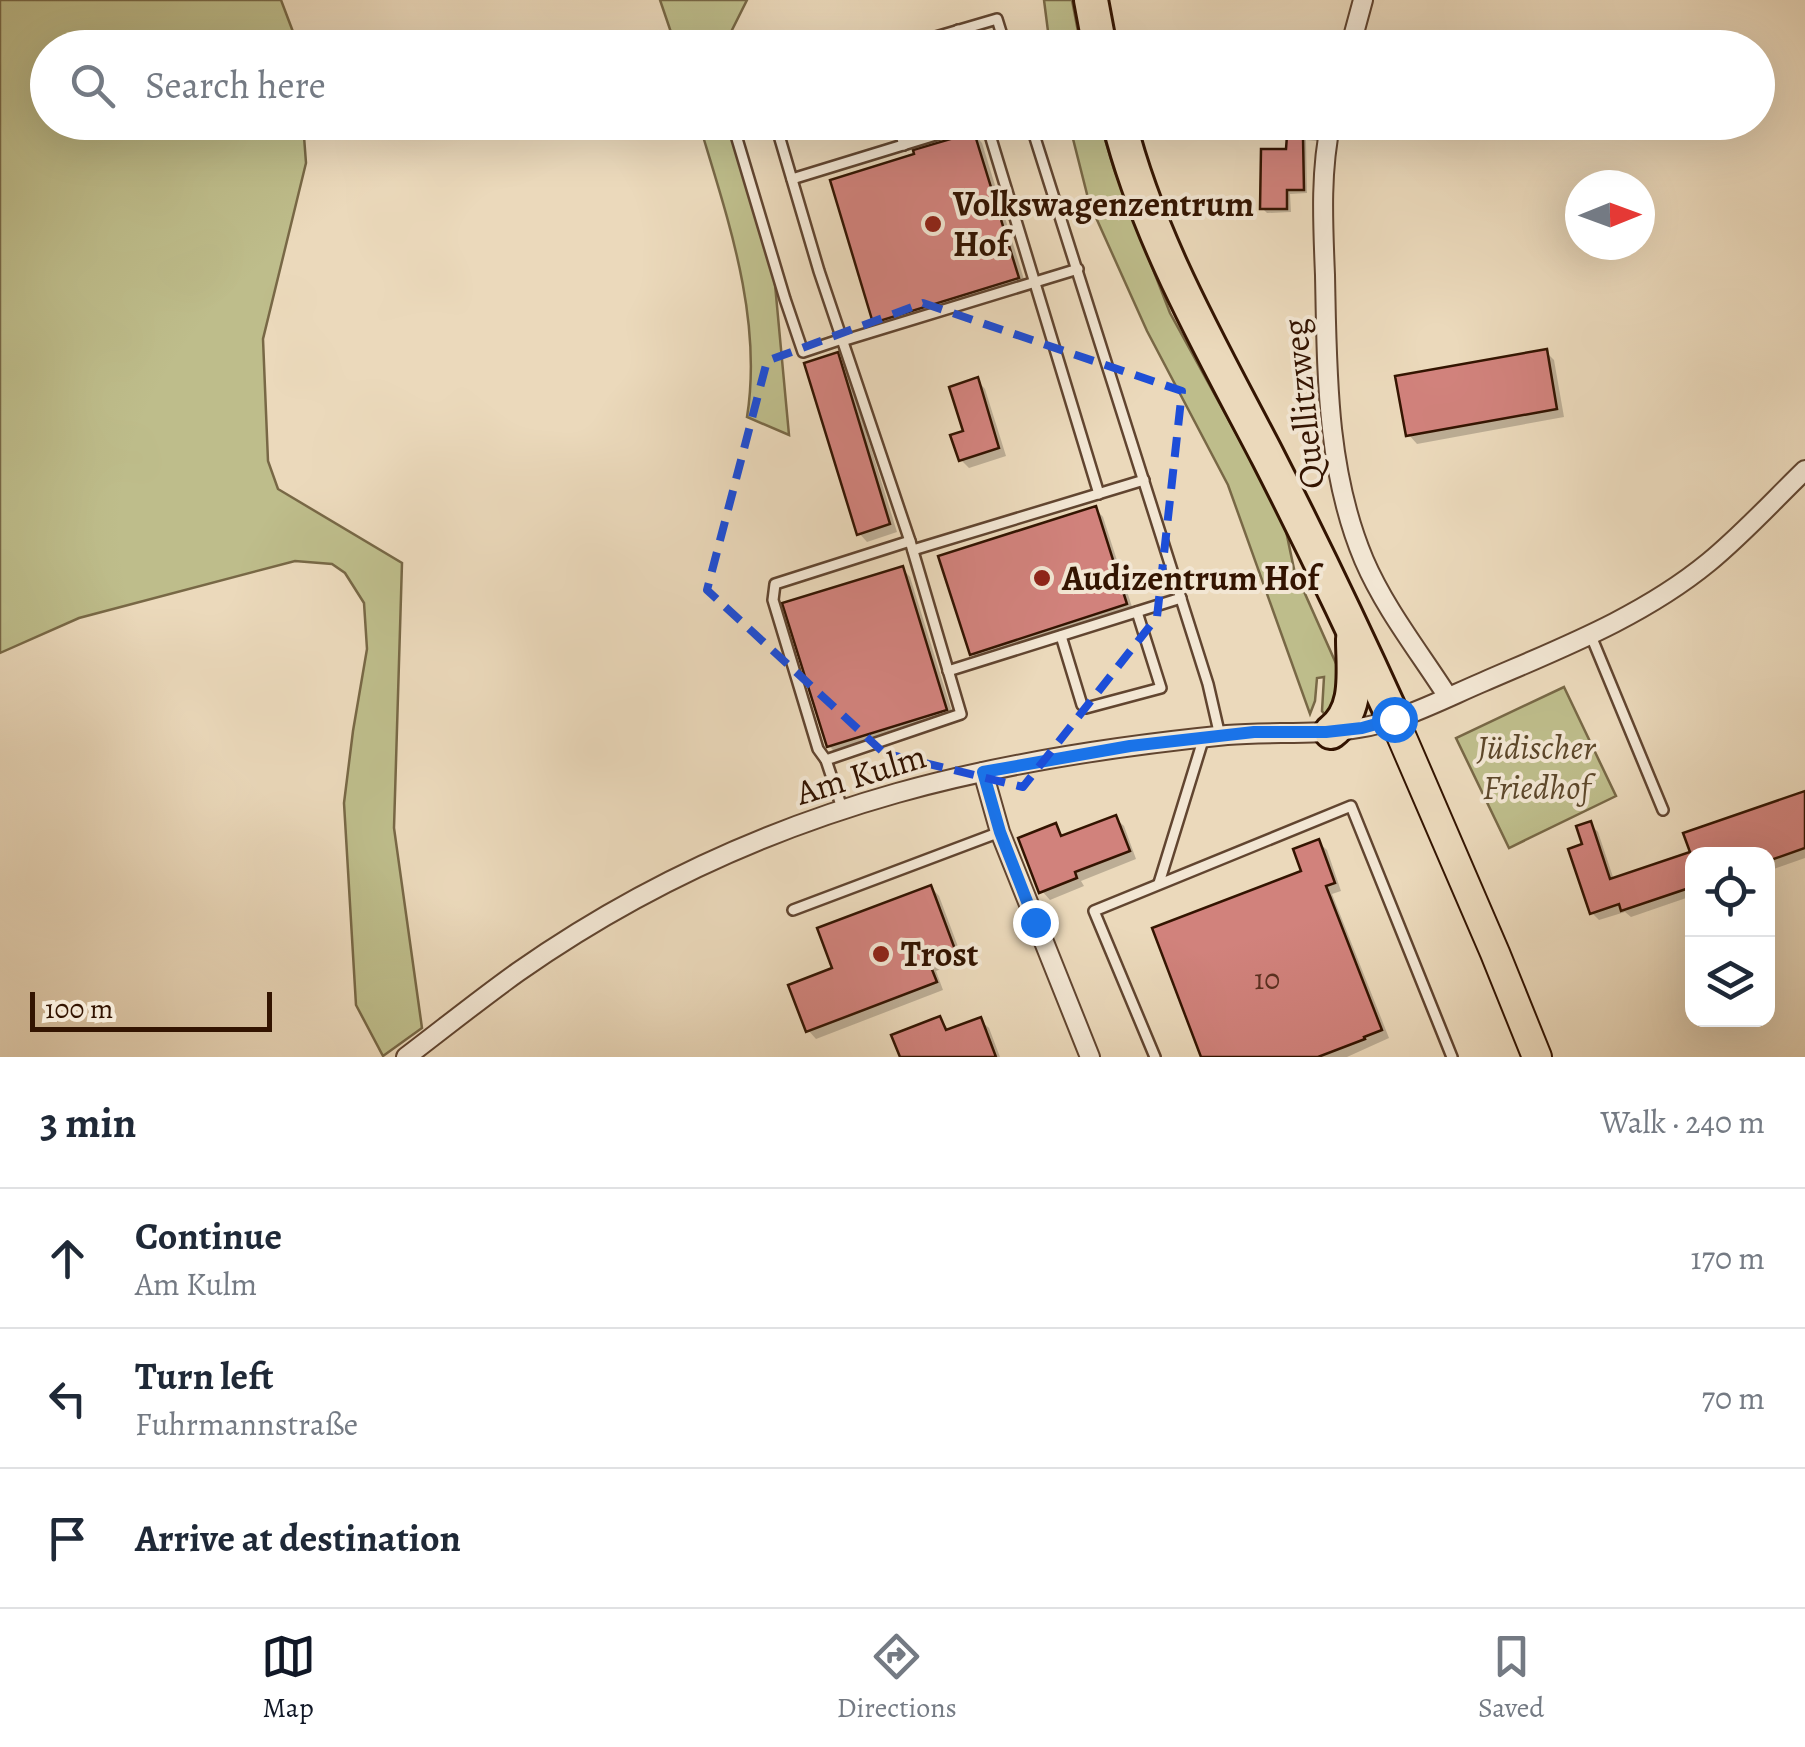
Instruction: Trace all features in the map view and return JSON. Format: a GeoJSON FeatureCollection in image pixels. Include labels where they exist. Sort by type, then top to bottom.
{"type":"FeatureCollection","features":[{"type":"Feature","properties":{"kind":"highway"},"geometry":{"type":"LineString","coordinates":[[1090,0],[1096,30]]}},
{"type":"Feature","properties":{"kind":"highway"},"geometry":{"type":"LineString","coordinates":[[1125,140],[1149,212],[1187,303],[1268,457],[1394,719]]}},
{"type":"Feature","properties":{"kind":"highway"},"geometry":{"type":"LineString","coordinates":[[1331,732],[1345,718],[1352,701],[1353,629]]}},
{"type":"Feature","properties":{"kind":"main road"},"geometry":{"type":"LineString","coordinates":[[1394,719],[1537,1057]]}},
{"type":"Feature","properties":{"kind":"street"},"geometry":{"type":"LineString","coordinates":[[1355,30],[1363,0]]}},
{"type":"Feature","properties":{"kind":"street","name":"Quellitzweg"},"geometry":{"type":"LineString","coordinates":[[1328,140],[1323,218],[1327,368],[1336,458],[1365,562],[1448,697]]}},
{"type":"Feature","properties":{"kind":"street","name":"Am Kulm"},"geometry":{"type":"LineString","coordinates":[[406,1057],[519,972],[611,914],[700,865],[792,828],[896,793],[983,772],[1097,750],[1212,736],[1362,728],[1448,697],[1591,636],[1654,601],[1710,562],[1805,470]]}},
{"type":"Feature","properties":{"kind":"street"},"geometry":{"type":"LineString","coordinates":[[983,772],[1000,832],[1090,1057]]}},
{"type":"Feature","properties":{"kind":"lane"},"geometry":{"type":"LineString","coordinates":[[958,30],[997,19],[1000,30]]}},
{"type":"Feature","properties":{"kind":"lane"},"geometry":{"type":"LineString","coordinates":[[737,140],[784,299],[804,352],[1078,269]]}},
{"type":"Feature","properties":{"kind":"lane"},"geometry":{"type":"LineString","coordinates":[[780,140],[818,271],[912,546],[961,714],[826,760]]}},
{"type":"Feature","properties":{"kind":"lane"},"geometry":{"type":"LineString","coordinates":[[902,140],[904,145]]}},
{"type":"Feature","properties":{"kind":"lane"},"geometry":{"type":"LineString","coordinates":[[792,178],[920,140]]}},
{"type":"Feature","properties":{"kind":"lane"},"geometry":{"type":"LineString","coordinates":[[992,140],[1099,494]]}},
{"type":"Feature","properties":{"kind":"lane"},"geometry":{"type":"LineString","coordinates":[[1036,140],[1216,711],[1212,736],[1159,883]]}},
{"type":"Feature","properties":{"kind":"lane"},"geometry":{"type":"LineString","coordinates":[[843,811],[826,760],[818,749],[773,600],[775,584],[1144,480]]}},
{"type":"Feature","properties":{"kind":"lane"},"geometry":{"type":"LineString","coordinates":[[948,671],[1181,598]]}},
{"type":"Feature","properties":{"kind":"lane"},"geometry":{"type":"LineString","coordinates":[[1061,636],[1079,698],[1086,708],[1161,688],[1137,612]]}},
{"type":"Feature","properties":{"kind":"lane"},"geometry":{"type":"LineString","coordinates":[[1591,636],[1663,810]]}},
{"type":"Feature","properties":{"kind":"lane"},"geometry":{"type":"LineString","coordinates":[[1156,1057],[1094,911],[1351,806],[1452,1057]]}},
{"type":"Feature","properties":{"kind":"lane"},"geometry":{"type":"LineString","coordinates":[[792,910],[1000,832]]}},
{"type":"Feature","properties":{"kind":"highlighted area"},"geometry":{"type":"Polygon","coordinates":[[[923,303],[1182,391],[1157,617],[1023,787],[884,753],[707,590],[767,361],[923,303]]]}},
{"type":"Feature","properties":{"kind":"green space"},"geometry":{"type":"Polygon","coordinates":[[[0,0],[281,0],[292,30],[30,30],[30,140],[304,140],[306,163],[263,339],[268,461],[278,489],[402,563],[394,828],[422,1028],[383,1056],[356,1005],[344,803],[367,649],[364,603],[345,573],[332,564],[295,561],[79,618],[0,653],[0,0]]]}},
{"type":"Feature","properties":{"kind":"green space"},"geometry":{"type":"Polygon","coordinates":[[[660,0],[747,0],[732,30],[670,30],[660,0]]]}},
{"type":"Feature","properties":{"kind":"green space"},"geometry":{"type":"Polygon","coordinates":[[[1044,0],[1072,0],[1078,30],[1048,30],[1044,0]]]}},
{"type":"Feature","properties":{"kind":"green space"},"geometry":{"type":"Polygon","coordinates":[[[704,140],[733,140],[773,263],[789,435],[747,417],[750,342],[731,231],[704,140]]]}},
{"type":"Feature","properties":{"kind":"green space"},"geometry":{"type":"Polygon","coordinates":[[[1073,140],[1105,140],[1170,313],[1267,490],[1286,531],[1294,569],[1346,686],[1326,716],[1322,711],[1324,677],[1317,678],[1310,714],[1228,485],[1147,331],[1089,202],[1073,140]]]}},
{"type":"Feature","properties":{"kind":"green space","name":"Jüdischer Friedhof"},"geometry":{"type":"Polygon","coordinates":[[[1564,687],[1616,796],[1509,848],[1456,738],[1564,687]]]}},
{"type":"Feature","properties":{"kind":"building"},"geometry":{"type":"Polygon","coordinates":[[[947,140],[976,140],[1019,278],[873,323],[830,180],[914,154],[913,150],[947,140]]]}},
{"type":"Feature","properties":{"kind":"building"},"geometry":{"type":"Polygon","coordinates":[[[1287,140],[1303,140],[1304,190],[1287,190],[1287,209],[1260,209],[1261,149],[1286,149],[1287,140]]]}},
{"type":"Feature","properties":{"kind":"building"},"geometry":{"type":"Polygon","coordinates":[[[1547,349],[1557,409],[1406,436],[1395,376],[1547,349]]]}},
{"type":"Feature","properties":{"kind":"building"},"geometry":{"type":"Polygon","coordinates":[[[838,352],[890,524],[857,535],[804,363],[838,352]]]}},
{"type":"Feature","properties":{"kind":"building"},"geometry":{"type":"Polygon","coordinates":[[[978,377],[999,448],[959,461],[950,435],[963,431],[949,387],[978,377]]]}},
{"type":"Feature","properties":{"kind":"building"},"geometry":{"type":"Polygon","coordinates":[[[1096,506],[1127,604],[970,655],[938,556],[1096,506]]]}},
{"type":"Feature","properties":{"kind":"building"},"geometry":{"type":"Polygon","coordinates":[[[903,566],[947,710],[827,747],[782,603],[903,566]]]}},
{"type":"Feature","properties":{"kind":"building"},"geometry":{"type":"Polygon","coordinates":[[[1805,791],[1805,848],[1775,859],[1775,847],[1688,847],[1683,833],[1805,791]]]}},
{"type":"Feature","properties":{"kind":"building"},"geometry":{"type":"Polygon","coordinates":[[[1116,815],[1130,851],[1075,872],[1077,878],[1039,893],[1018,838],[1056,823],[1061,836],[1116,815]]]}},
{"type":"Feature","properties":{"kind":"building"},"geometry":{"type":"Polygon","coordinates":[[[1591,821],[1610,879],[1685,854],[1685,889],[1621,911],[1619,904],[1590,914],[1568,849],[1582,844],[1576,826],[1591,821]]]}},
{"type":"Feature","properties":{"kind":"building"},"geometry":{"type":"Polygon","coordinates":[[[1319,839],[1335,883],[1326,886],[1382,1030],[1318,1057],[1201,1057],[1152,928],[1301,871],[1293,849],[1319,839]]]}},
{"type":"Feature","properties":{"kind":"building"},"geometry":{"type":"Polygon","coordinates":[[[931,885],[956,952],[929,962],[937,982],[806,1032],[788,985],[832,968],[817,928],[931,885]]]}},
{"type":"Feature","properties":{"kind":"building"},"geometry":{"type":"Polygon","coordinates":[[[940,1016],[946,1030],[981,1017],[996,1057],[900,1057],[891,1035],[940,1016]]]}},
{"type":"Feature","properties":{"kind":"place","name":"Volkswagenzentrum Hof"},"geometry":{"type":"Point","coordinates":[933,224]}},
{"type":"Feature","properties":{"kind":"place","name":"Audizentrum Hof"},"geometry":{"type":"Point","coordinates":[1042,578]}},
{"type":"Feature","properties":{"kind":"place","name":"Trost"},"geometry":{"type":"Point","coordinates":[881,954]}},
{"type":"Feature","properties":{"kind":"route"},"geometry":{"type":"LineString","coordinates":[[1035,922],[1000,832],[983,772],[1097,750],[1254,732],[1326,732],[1394,719]]}}]}
